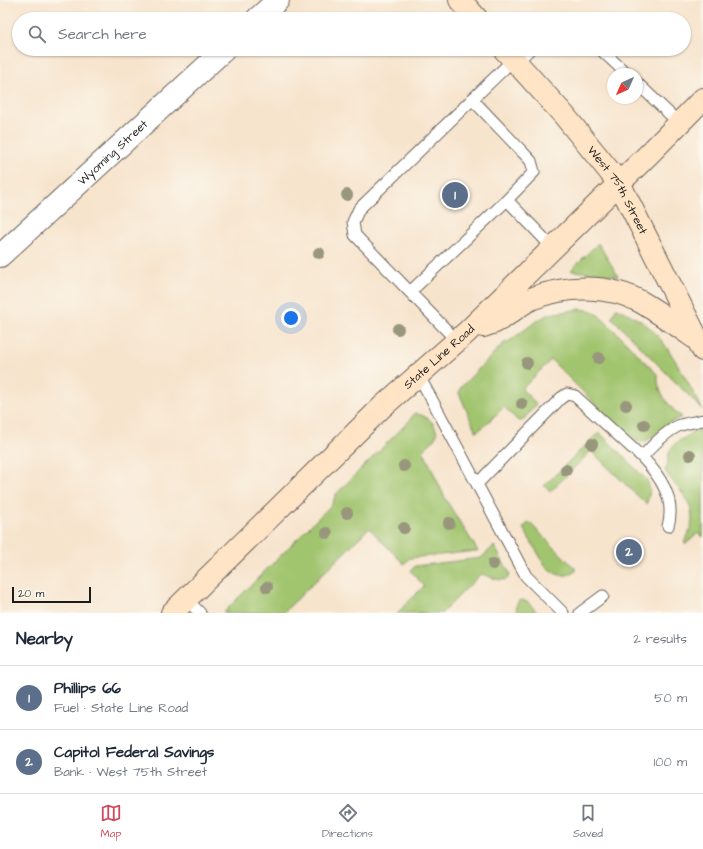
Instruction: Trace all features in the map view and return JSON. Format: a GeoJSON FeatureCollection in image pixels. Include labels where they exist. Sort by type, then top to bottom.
{"type":"FeatureCollection","features":[{"type":"Feature","properties":{"kind":"main road"},"geometry":{"type":"LineString","coordinates":[[460,0],[471,12]]}},
{"type":"Feature","properties":{"kind":"main road","name":"West 75th Street"},"geometry":{"type":"LineString","coordinates":[[517,56],[619,183],[700,344]]}},
{"type":"Feature","properties":{"kind":"main road","name":"State Line Road"},"geometry":{"type":"LineString","coordinates":[[186,608],[382,406],[462,337],[703,99]]}},
{"type":"Feature","properties":{"kind":"main road"},"geometry":{"type":"LineString","coordinates":[[462,337],[496,322],[530,300],[546,293],[582,288],[619,294],[640,302],[700,344]]}},
{"type":"Feature","properties":{"kind":"street"},"geometry":{"type":"LineString","coordinates":[[265,12],[278,0]]}},
{"type":"Feature","properties":{"kind":"street","name":"Wyoming Street"},"geometry":{"type":"LineString","coordinates":[[0,256],[217,56]]}},
{"type":"Feature","properties":{"kind":"lane"},"geometry":{"type":"LineString","coordinates":[[462,337],[410,292],[355,235],[353,222],[359,209],[515,56]]}},
{"type":"Feature","properties":{"kind":"lane"},"geometry":{"type":"LineString","coordinates":[[608,56],[621,68]]}},
{"type":"Feature","properties":{"kind":"lane"},"geometry":{"type":"LineString","coordinates":[[643,89],[679,123]]}},
{"type":"Feature","properties":{"kind":"lane"},"geometry":{"type":"LineString","coordinates":[[410,292],[507,200],[534,172],[532,161],[472,99]]}},
{"type":"Feature","properties":{"kind":"lane"},"geometry":{"type":"LineString","coordinates":[[507,200],[553,248]]}},
{"type":"Feature","properties":{"kind":"lane"},"geometry":{"type":"LineString","coordinates":[[418,375],[526,576],[563,613]]}},
{"type":"Feature","properties":{"kind":"lane"},"geometry":{"type":"LineString","coordinates":[[477,484],[561,398],[567,394],[575,396],[642,457],[660,479],[666,491],[669,502],[670,518],[668,526]]}},
{"type":"Feature","properties":{"kind":"lane"},"geometry":{"type":"LineString","coordinates":[[642,457],[654,444],[678,426],[703,420]]}},
{"type":"Feature","properties":{"kind":"lane"},"geometry":{"type":"LineString","coordinates":[[580,613],[603,596]]}},
{"type":"Feature","properties":{"kind":"green space"},"geometry":{"type":"Polygon","coordinates":[[[598,243],[617,274],[618,277],[571,270],[598,243]]]}},
{"type":"Feature","properties":{"kind":"green space"},"geometry":{"type":"Polygon","coordinates":[[[616,308],[642,322],[662,341],[675,360],[703,410],[612,318],[616,308]]]}},
{"type":"Feature","properties":{"kind":"green space"},"geometry":{"type":"Polygon","coordinates":[[[581,309],[592,311],[597,314],[658,375],[659,387],[665,399],[682,417],[671,422],[644,442],[634,440],[627,436],[551,360],[522,389],[536,405],[523,420],[518,421],[504,407],[476,432],[459,393],[461,387],[504,343],[508,342],[538,320],[547,315],[581,309]]]}},
{"type":"Feature","properties":{"kind":"green space"},"geometry":{"type":"Polygon","coordinates":[[[414,413],[427,418],[435,426],[437,435],[423,450],[446,500],[478,551],[410,558],[404,564],[369,528],[283,613],[224,613],[332,504],[336,494],[410,420],[414,413]]]}},
{"type":"Feature","properties":{"kind":"green space"},"geometry":{"type":"Polygon","coordinates":[[[693,430],[703,431],[703,537],[698,533],[686,544],[684,542],[690,531],[692,519],[690,507],[684,495],[671,480],[665,470],[669,454],[673,446],[693,430]]]}},
{"type":"Feature","properties":{"kind":"green space"},"geometry":{"type":"Polygon","coordinates":[[[599,432],[647,480],[650,492],[646,504],[591,451],[550,492],[544,486],[599,432]]]}},
{"type":"Feature","properties":{"kind":"green space"},"geometry":{"type":"Polygon","coordinates":[[[529,522],[577,570],[568,575],[560,575],[553,572],[545,565],[523,528],[529,522]]]}},
{"type":"Feature","properties":{"kind":"green space"},"geometry":{"type":"Polygon","coordinates":[[[494,546],[510,574],[509,578],[502,580],[481,574],[442,613],[397,613],[424,586],[411,571],[415,566],[481,558],[494,546]]]}},
{"type":"Feature","properties":{"kind":"green space"},"geometry":{"type":"Polygon","coordinates":[[[521,600],[529,603],[537,613],[517,613],[516,607],[521,600]]]}},
{"type":"Feature","properties":{"kind":"place","name":"Phillips 66"},"geometry":{"type":"Point","coordinates":[455,195]}},
{"type":"Feature","properties":{"kind":"place","name":"Capitol Federal Savings"},"geometry":{"type":"Point","coordinates":[629,552]}}]}
